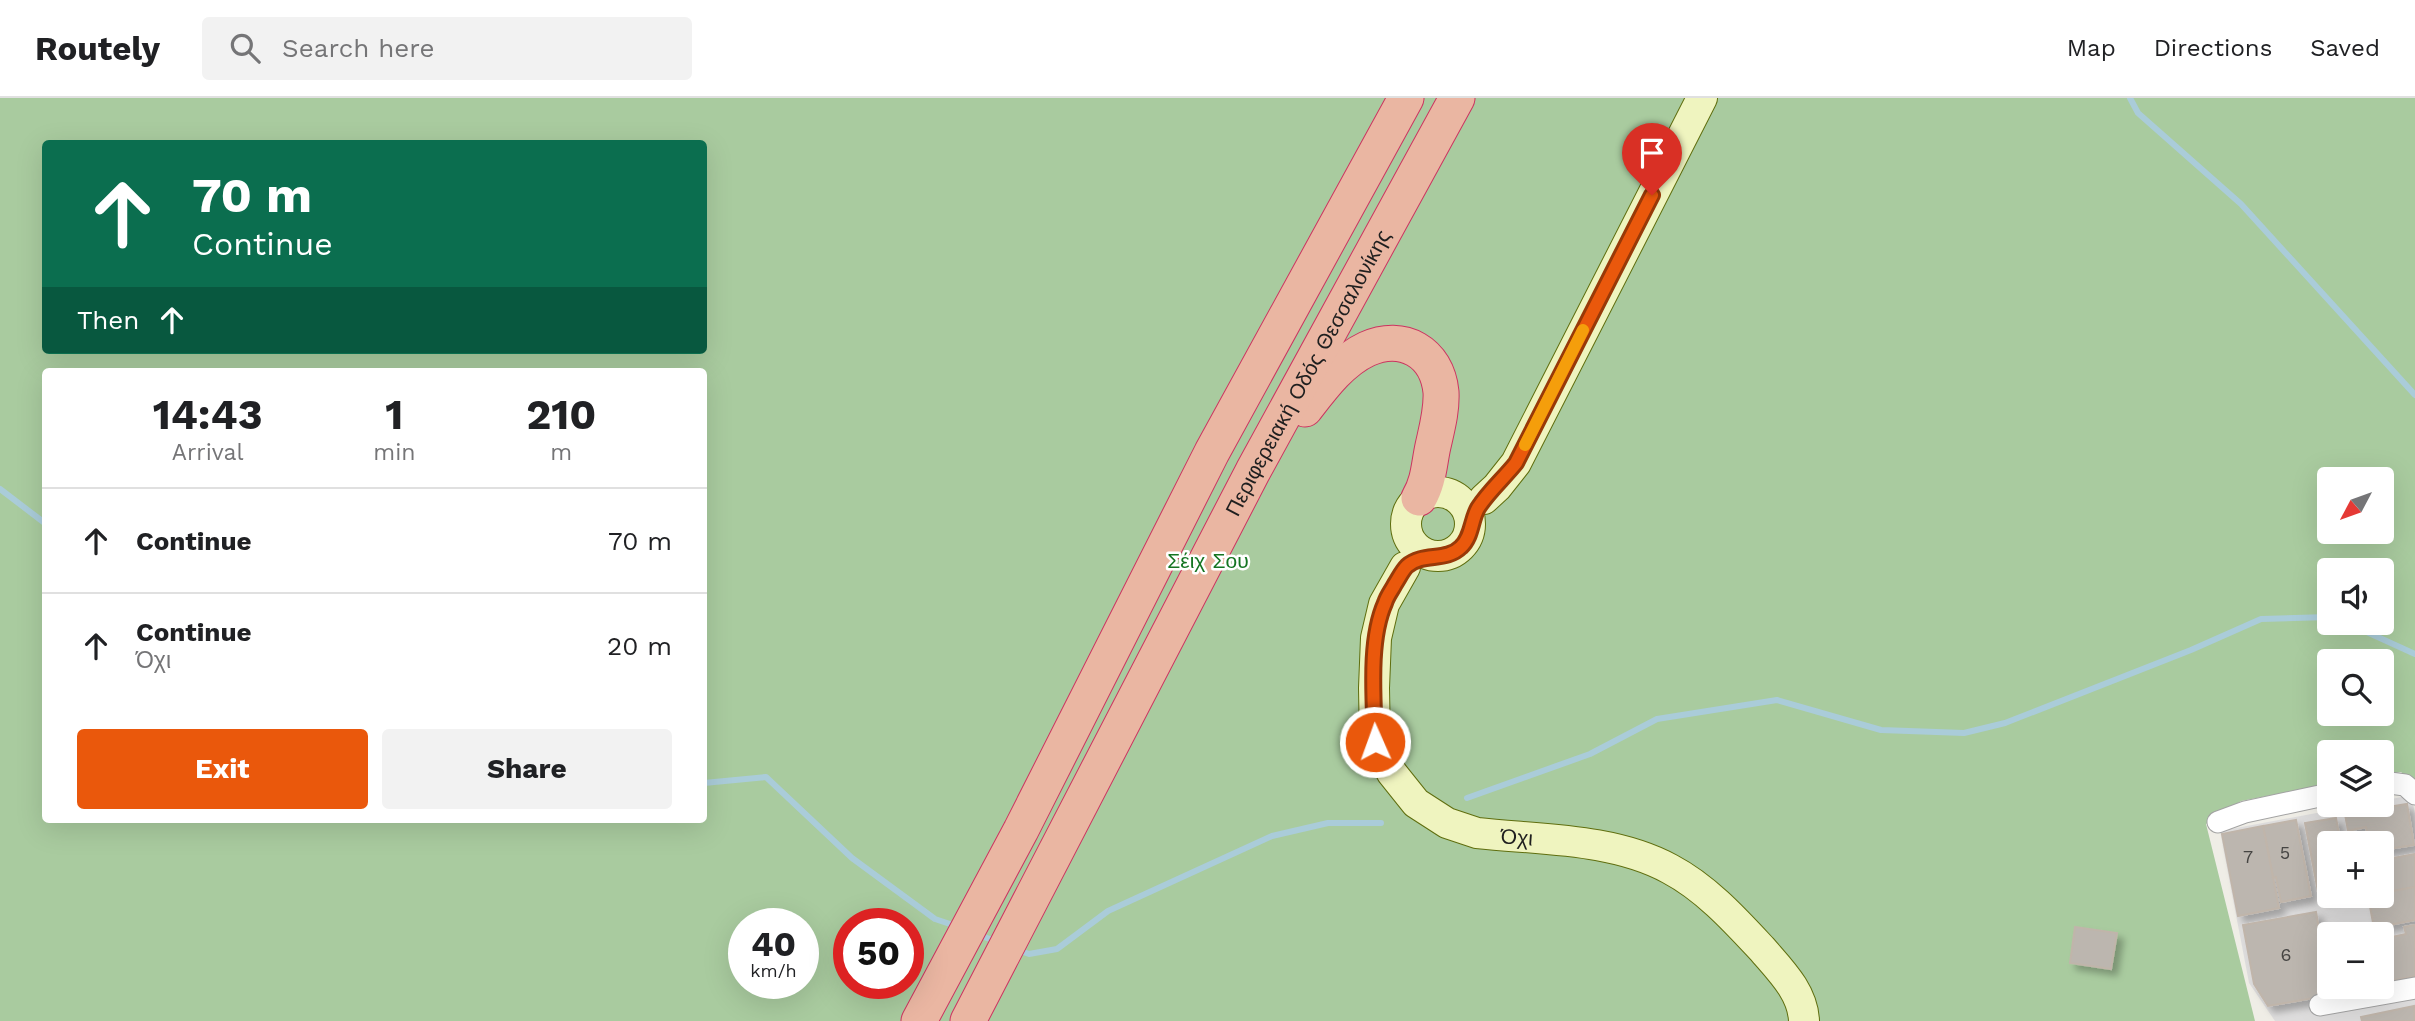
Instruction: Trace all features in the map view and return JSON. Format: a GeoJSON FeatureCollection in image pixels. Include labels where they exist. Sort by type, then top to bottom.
{"type":"FeatureCollection","features":[{"type":"Feature","properties":{"kind":"highway","name":"Περιφερειακή Οδός Θεσσαλονίκης"},"geometry":{"type":"LineString","coordinates":[[919,1021],[1021,830],[1212,452],[1406,98]]}},
{"type":"Feature","properties":{"kind":"highway","name":"Περιφερειακή Οδός Θεσσαλονίκης"},"geometry":{"type":"LineString","coordinates":[[969,1018],[1253,471],[1457,98]]}},
{"type":"Feature","properties":{"kind":"highway"},"geometry":{"type":"LineString","coordinates":[[1253,471],[1338,370],[1366,349],[1401,342],[1415,348],[1430,363],[1436,372],[1441,394],[1430,470],[1426,487],[1419,498]]}},
{"type":"Feature","properties":{"kind":"main road"},"geometry":{"type":"LineString","coordinates":[[1471,499],[1471,527],[1462,547],[1443,557],[1419,562],[1422,552],[1413,545],[1406,525],[1407,514],[1412,505],[1419,498],[1439,491],[1471,499],[1497,487],[1516,463],[1702,98]]}},
{"type":"Feature","properties":{"kind":"main road","name":"Όχι"},"geometry":{"type":"LineString","coordinates":[[1419,562],[1384,604],[1377,638],[1375,742],[1403,790],[1430,814],[1460,828],[1488,834],[1610,848],[1648,859],[1678,873],[1712,899],[1776,966],[1800,999],[1804,1021]]}},
{"type":"Feature","properties":{"kind":"street"},"geometry":{"type":"LineString","coordinates":[[2394,784],[2405,785],[2415,794]]}},
{"type":"Feature","properties":{"kind":"street"},"geometry":{"type":"LineString","coordinates":[[2218,822],[2245,812],[2317,797]]}},
{"type":"Feature","properties":{"kind":"street"},"geometry":{"type":"LineString","coordinates":[[2320,1006],[2415,988]]}},
{"type":"Feature","properties":{"kind":"shaded area"},"geometry":{"type":"Polygon","coordinates":[[[2411,795],[2415,814],[2415,1021],[2275,1021],[2249,983],[2220,831],[2317,813],[2317,817],[2394,817],[2394,799],[2411,795]]]}},
{"type":"Feature","properties":{"kind":"green space","name":"Σέιχ Σου"},"geometry":{"type":"Polygon","coordinates":[[[0,98],[2415,98],[2415,783],[2401,772],[2394,773],[2394,740],[2317,740],[2317,786],[2241,801],[2206,824],[2255,1021],[0,1021],[0,98]]]}},
{"type":"Feature","properties":{"kind":"building"},"geometry":{"type":"Polygon","coordinates":[[[2407,804],[2414,845],[2394,848],[2394,831],[2367,831],[2366,827],[2348,831],[2346,817],[2394,817],[2394,806],[2407,804]]]}},
{"type":"Feature","properties":{"kind":"building"},"geometry":{"type":"Polygon","coordinates":[[[2336,818],[2338,831],[2317,831],[2317,886],[2305,823],[2336,818]]]}},
{"type":"Feature","properties":{"kind":"building"},"geometry":{"type":"Polygon","coordinates":[[[2296,820],[2311,896],[2281,902],[2276,877],[2273,878],[2263,826],[2296,820]]]}},
{"type":"Feature","properties":{"kind":"building"},"geometry":{"type":"Polygon","coordinates":[[[2263,826],[2279,908],[2238,916],[2222,834],[2263,826]]]}},
{"type":"Feature","properties":{"kind":"building"},"geometry":{"type":"Polygon","coordinates":[[[2415,854],[2415,887],[2394,891],[2394,858],[2415,854]]]}},
{"type":"Feature","properties":{"kind":"building"},"geometry":{"type":"Polygon","coordinates":[[[2415,887],[2415,920],[2394,924],[2373,922],[2370,908],[2394,908],[2394,891],[2415,887]]]}},
{"type":"Feature","properties":{"kind":"building"},"geometry":{"type":"Polygon","coordinates":[[[2316,912],[2317,997],[2268,1006],[2254,984],[2243,925],[2316,912]]]}},
{"type":"Feature","properties":{"kind":"building"},"geometry":{"type":"Polygon","coordinates":[[[2415,925],[2415,976],[2394,980],[2394,936],[2406,934],[2404,927],[2415,925]]]}},
{"type":"Feature","properties":{"kind":"building"},"geometry":{"type":"Polygon","coordinates":[[[2075,927],[2117,933],[2111,969],[2070,963],[2075,927]]]}},
{"type":"Feature","properties":{"kind":"building"},"geometry":{"type":"Polygon","coordinates":[[[2414,1006],[2415,1021],[2362,1021],[2361,1017],[2414,1006]]]}},
{"type":"Feature","properties":{"kind":"waterway"},"geometry":{"type":"LineString","coordinates":[[2130,98],[2138,113],[2241,204],[2415,395]]}},
{"type":"Feature","properties":{"kind":"waterway"},"geometry":{"type":"LineString","coordinates":[[0,489],[42,521]]}},
{"type":"Feature","properties":{"kind":"waterway"},"geometry":{"type":"LineString","coordinates":[[1467,798],[1590,754],[1657,719],[1777,700],[1881,730],[1964,733],[2005,723],[2191,650],[2261,619],[2317,617]]}},
{"type":"Feature","properties":{"kind":"waterway"},"geometry":{"type":"LineString","coordinates":[[2373,635],[2415,654]]}},
{"type":"Feature","properties":{"kind":"waterway"},"geometry":{"type":"LineString","coordinates":[[707,783],[766,777],[852,858],[935,919],[956,926]]}},
{"type":"Feature","properties":{"kind":"waterway"},"geometry":{"type":"LineString","coordinates":[[1018,950],[1029,954],[1057,949],[1108,911],[1272,836],[1328,823],[1381,823]]}},
{"type":"Feature","properties":{"kind":"waterway"},"geometry":{"type":"LineString","coordinates":[[976,934],[998,942]]}},
{"type":"Feature","properties":{"kind":"slow traffic"},"geometry":{"type":"LineString","coordinates":[[1525,445],[1583,330]]}},
{"type":"Feature","properties":{"kind":"route"},"geometry":{"type":"LineString","coordinates":[[1375,742],[1377,638],[1384,604],[1405,567],[1415,560],[1432,556],[1443,557],[1453,553],[1462,547],[1468,538],[1475,512],[1516,463],[1652,195]]}}]}
